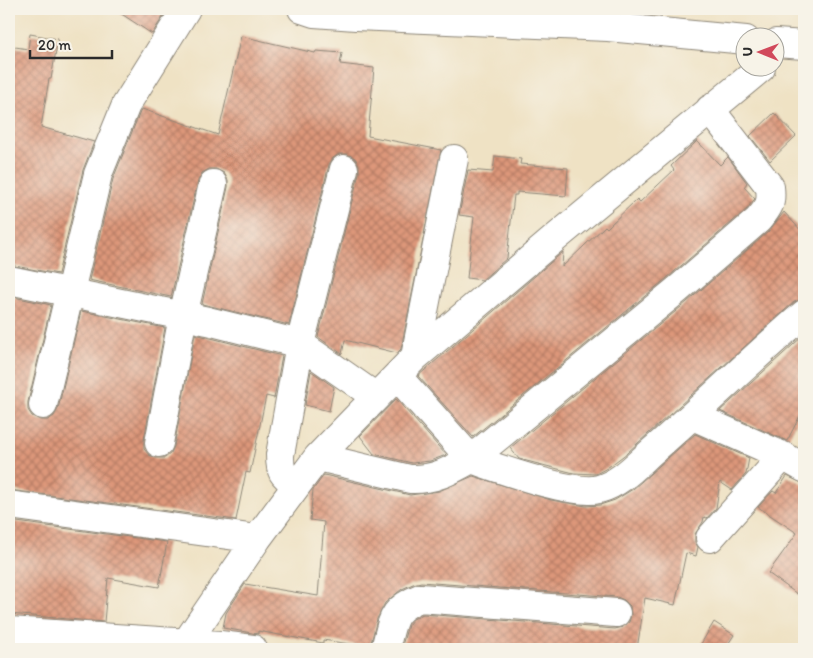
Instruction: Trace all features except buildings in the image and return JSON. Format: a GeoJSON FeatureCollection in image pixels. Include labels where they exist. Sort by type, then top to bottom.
{"type":"FeatureCollection","features":[{"type":"Feature","properties":{"kind":"street"},"geometry":{"type":"LineString","coordinates":[[43,405],[98,174],[126,105],[186,9]]}},
{"type":"Feature","properties":{"kind":"street"},"geometry":{"type":"LineString","coordinates":[[302,9],[356,16],[608,27],[736,39]]}},
{"type":"Feature","properties":{"kind":"street"},"geometry":{"type":"LineString","coordinates":[[186,643],[256,539],[297,484],[318,458],[376,397],[406,367],[749,78]]}},
{"type":"Feature","properties":{"kind":"street"},"geometry":{"type":"LineString","coordinates":[[318,458],[410,479],[422,479],[446,473],[471,459],[677,290],[758,220],[768,208],[771,200],[770,187],[710,109]]}},
{"type":"Feature","properties":{"kind":"street"},"geometry":{"type":"LineString","coordinates":[[454,159],[406,367],[471,459],[528,478],[567,487],[587,490],[600,489],[625,475],[693,416],[770,343],[804,314]]}},
{"type":"Feature","properties":{"kind":"street"},"geometry":{"type":"LineString","coordinates":[[297,484],[284,476],[280,467],[280,454],[300,344],[344,169]]}},
{"type":"Feature","properties":{"kind":"street"},"geometry":{"type":"LineString","coordinates":[[159,443],[183,316],[213,184]]}},
{"type":"Feature","properties":{"kind":"street"},"geometry":{"type":"LineString","coordinates":[[9,280],[183,316],[300,344],[376,397]]}},
{"type":"Feature","properties":{"kind":"street"},"geometry":{"type":"LineString","coordinates":[[693,416],[794,462],[710,538]]}},
{"type":"Feature","properties":{"kind":"street"},"geometry":{"type":"LineString","coordinates":[[9,505],[256,539]]}},
{"type":"Feature","properties":{"kind":"street"},"geometry":{"type":"LineString","coordinates":[[385,649],[395,614],[405,604],[420,598],[616,613]]}},
{"type":"Feature","properties":{"kind":"street"},"geometry":{"type":"LineString","coordinates":[[9,631],[220,645],[253,649]]}}]}
